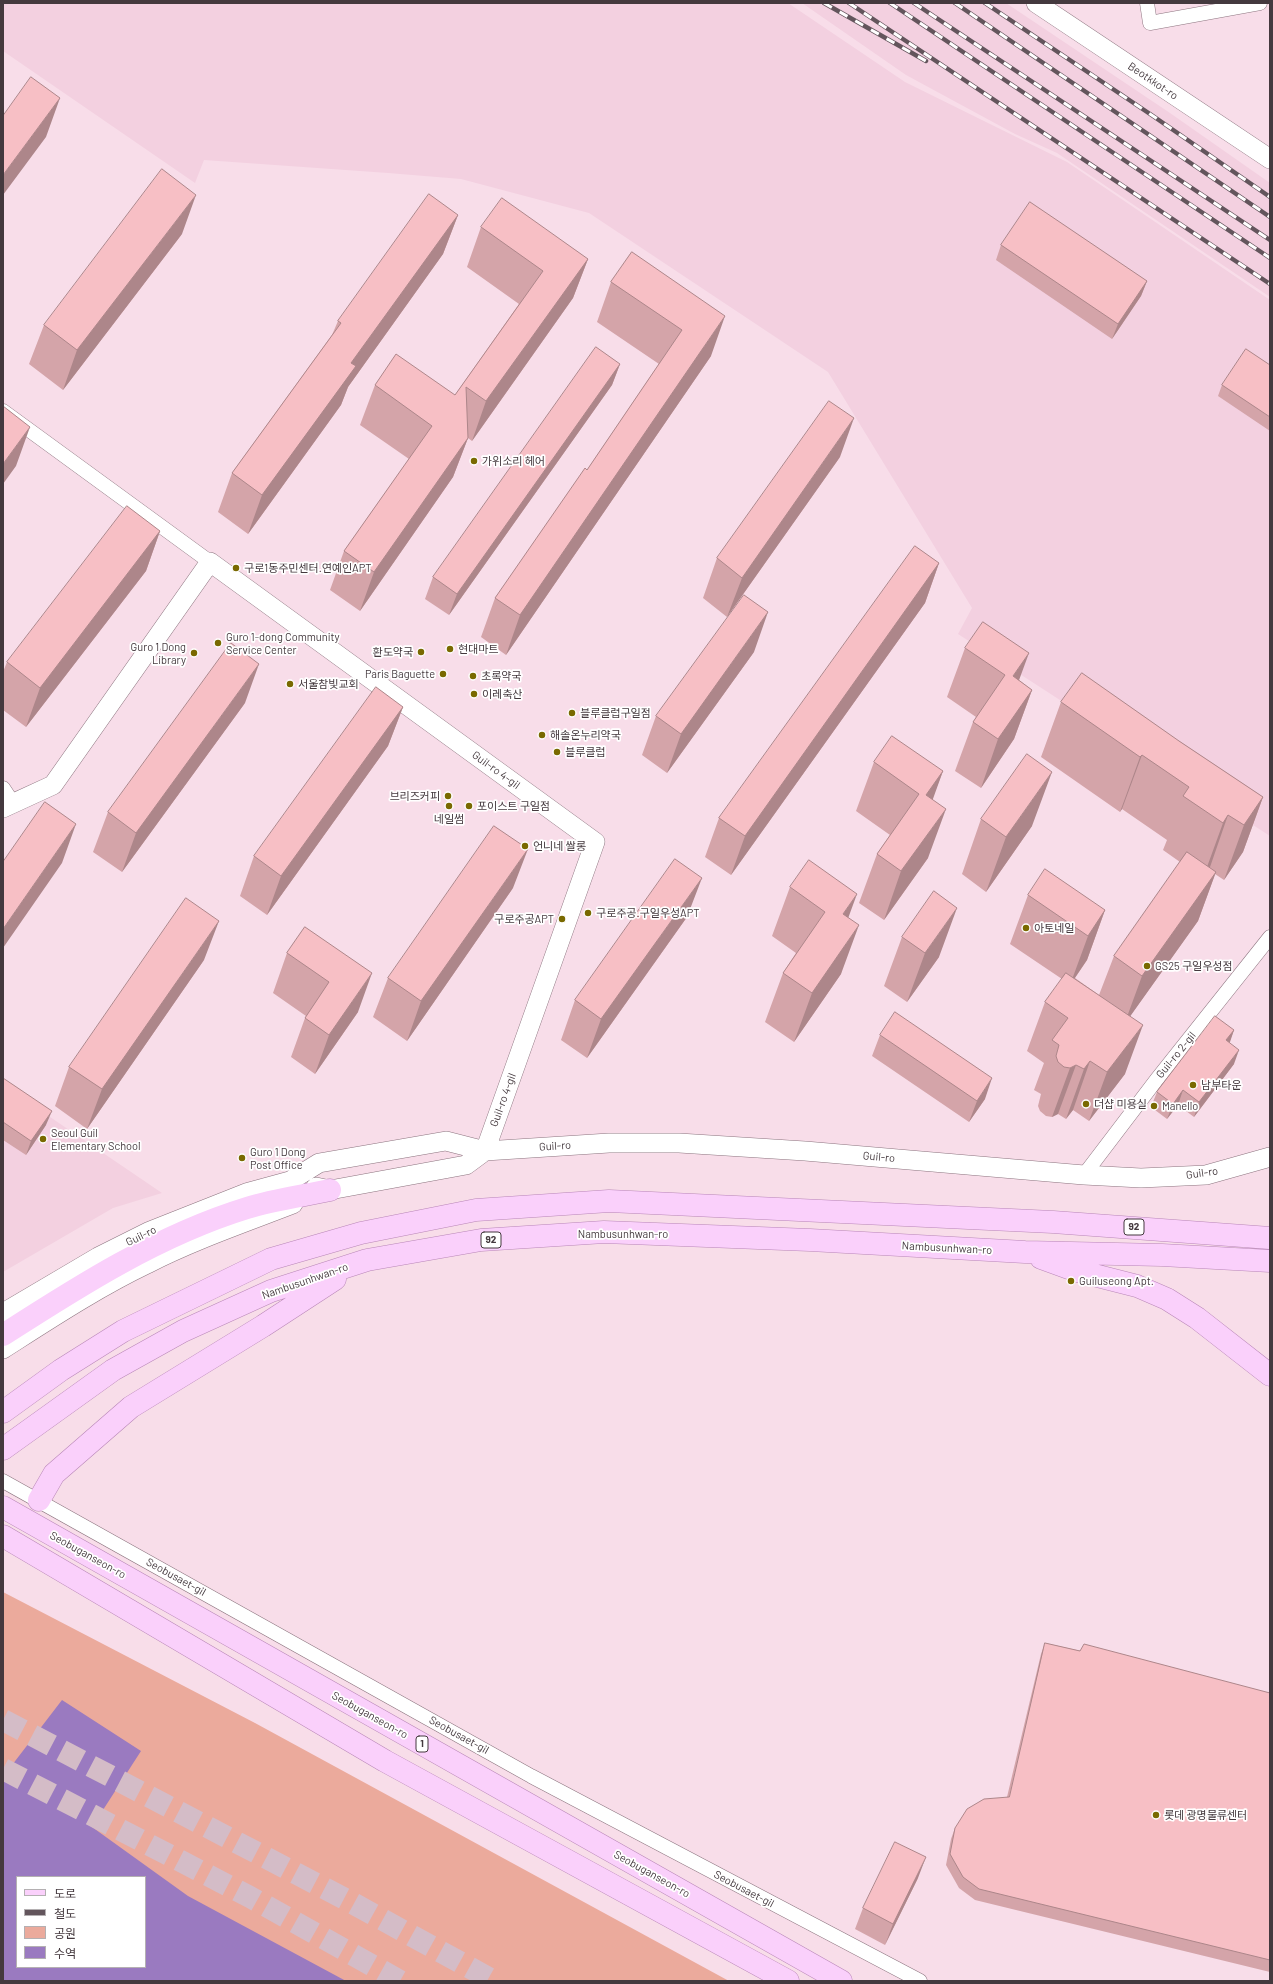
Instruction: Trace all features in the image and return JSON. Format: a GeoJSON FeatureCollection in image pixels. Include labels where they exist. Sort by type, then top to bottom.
{"type":"FeatureCollection","features":[{"type":"Feature","properties":{"kind":"main road","name":"Beotkkot-ro"},"geometry":{"type":"LineString","coordinates":[[1036,3],[1270,159]]}},
{"type":"Feature","properties":{"kind":"main road"},"geometry":{"type":"LineString","coordinates":[[8,806],[53,785],[210,562]]}},
{"type":"Feature","properties":{"kind":"main road","name":"Guil-ro 4-gil"},"geometry":{"type":"LineString","coordinates":[[210,562],[595,842],[485,1151]]}},
{"type":"Feature","properties":{"kind":"main road","name":"Guil-ro"},"geometry":{"type":"LineString","coordinates":[[3,1313],[98,1257],[150,1231],[246,1193],[290,1181],[320,1163],[446,1141],[485,1151],[609,1143],[679,1143],[804,1151],[1084,1175],[1141,1178],[1206,1175],[1270,1157]]}},
{"type":"Feature","properties":{"kind":"main road","name":"Guil-ro"},"geometry":{"type":"LineString","coordinates":[[290,1181],[330,1190],[466,1165],[485,1151]]}},
{"type":"Feature","properties":{"kind":"main road"},"geometry":{"type":"LineString","coordinates":[[3,1335],[72,1291],[149,1249],[197,1226],[247,1208],[330,1190]]}},
{"type":"Feature","properties":{"kind":"main road"},"geometry":{"type":"LineString","coordinates":[[3,1349],[75,1302],[146,1264],[192,1243],[330,1190]]}},
{"type":"Feature","properties":{"kind":"main road","name":"92"},"geometry":{"type":"LineString","coordinates":[[3,1412],[61,1370],[123,1331],[271,1259],[361,1233],[476,1210],[609,1201],[715,1208],[1046,1222],[1205,1232],[1270,1238]]}},
{"type":"Feature","properties":{"kind":"main road"},"geometry":{"type":"LineString","coordinates":[[1205,1232],[1261,1222],[1270,1222]]}},
{"type":"Feature","properties":{"kind":"main road","name":"Nambusunhwan-ro"},"geometry":{"type":"LineString","coordinates":[[5,1448],[113,1370],[183,1331],[270,1292],[367,1260],[481,1240],[604,1232],[810,1240],[1025,1252],[1162,1255],[1270,1261]]}},
{"type":"Feature","properties":{"kind":"main road"},"geometry":{"type":"LineString","coordinates":[[1025,1252],[1074,1270],[1137,1286],[1167,1299],[1197,1318],[1270,1375]]}},
{"type":"Feature","properties":{"kind":"main road"},"geometry":{"type":"LineString","coordinates":[[39,1500],[54,1474],[131,1407],[367,1260]]}},
{"type":"Feature","properties":{"kind":"main road","name":"Seobuganseon-ro"},"geometry":{"type":"LineString","coordinates":[[3,1507],[841,1981]]}},
{"type":"Feature","properties":{"kind":"main road"},"geometry":{"type":"LineString","coordinates":[[3,1536],[385,1761],[788,1981]]}},
{"type":"Feature","properties":{"kind":"street"},"geometry":{"type":"LineString","coordinates":[[1147,3],[1150,23],[1260,3]]}},
{"type":"Feature","properties":{"kind":"street"},"geometry":{"type":"LineString","coordinates":[[3,411],[210,562]]}},
{"type":"Feature","properties":{"kind":"street"},"geometry":{"type":"LineString","coordinates":[[3,788],[8,806]]}},
{"type":"Feature","properties":{"kind":"street","name":"Guil-ro 2-gil"},"geometry":{"type":"LineString","coordinates":[[1084,1175],[1156,1079],[1270,937]]}},
{"type":"Feature","properties":{"kind":"street","name":"Seobusaet-gil"},"geometry":{"type":"LineString","coordinates":[[3,1481],[531,1776],[920,1981]]}},
{"type":"Feature","properties":{"kind":"shaded area"},"geometry":{"type":"Polygon","coordinates":[[[3,3],[788,3],[905,82],[1067,162],[1270,300],[1270,836],[958,634],[972,608],[828,372],[589,213],[461,179],[388,173],[204,160],[195,183],[3,51],[3,3]]]}},
{"type":"Feature","properties":{"kind":"shaded area"},"geometry":{"type":"Polygon","coordinates":[[[802,3],[1006,3],[1170,113],[1270,183],[1270,297],[1057,153],[1015,134],[906,75],[802,3]]]}},
{"type":"Feature","properties":{"kind":"shaded area","name":"Seoul Guil Elementary School"},"geometry":{"type":"Polygon","coordinates":[[[3,1085],[162,1193],[113,1208],[3,1272],[3,1085]]]}},
{"type":"Feature","properties":{"kind":"green space"},"geometry":{"type":"Polygon","coordinates":[[[3,1592],[255,1723],[729,1981],[3,1981],[3,1592]]]}},
{"type":"Feature","properties":{"kind":"water"},"geometry":{"type":"Polygon","coordinates":[[[62,1700],[141,1751],[92,1827],[188,1896],[346,1981],[3,1981],[3,1769],[9,1769],[62,1700]]]}},
{"type":"Feature","properties":{"kind":"building"},"geometry":{"type":"Polygon","coordinates":[[[31,77],[60,98],[3,175],[3,116],[31,77]]]}},
{"type":"Feature","properties":{"kind":"building"},"geometry":{"type":"Polygon","coordinates":[[[162,169],[196,195],[77,350],[44,325],[162,169]]]}},
{"type":"Feature","properties":{"kind":"building"},"geometry":{"type":"Polygon","coordinates":[[[429,194],[458,215],[351,363],[356,366],[262,495],[232,473],[341,323],[338,321],[429,194]]]}},
{"type":"Feature","properties":{"kind":"building"},"geometry":{"type":"Polygon","coordinates":[[[502,198],[588,259],[486,401],[466,387],[468,438],[374,572],[344,551],[432,426],[375,385],[396,354],[455,395],[543,271],[481,227],[502,198]]]}},
{"type":"Feature","properties":{"kind":"building"},"geometry":{"type":"Polygon","coordinates":[[[1030,202],[1147,281],[1118,324],[1001,245],[1030,202]]]}},
{"type":"Feature","properties":{"kind":"building"},"geometry":{"type":"Polygon","coordinates":[[[632,252],[725,316],[520,615],[495,598],[585,468],[587,470],[682,330],[611,282],[632,252]]]}},
{"type":"Feature","properties":{"kind":"building"},"geometry":{"type":"Polygon","coordinates":[[[596,347],[620,364],[457,594],[433,577],[596,347]]]}},
{"type":"Feature","properties":{"kind":"building"},"geometry":{"type":"Polygon","coordinates":[[[1246,349],[1270,365],[1270,417],[1222,385],[1246,349]]]}},
{"type":"Feature","properties":{"kind":"building"},"geometry":{"type":"Polygon","coordinates":[[[829,401],[854,418],[742,578],[717,558],[829,401]]]}},
{"type":"Feature","properties":{"kind":"building"},"geometry":{"type":"Polygon","coordinates":[[[3,406],[30,427],[3,464],[3,406]]]}},
{"type":"Feature","properties":{"kind":"building"},"geometry":{"type":"Polygon","coordinates":[[[127,506],[160,531],[40,688],[7,662],[127,506]]]}},
{"type":"Feature","properties":{"kind":"building"},"geometry":{"type":"Polygon","coordinates":[[[915,546],[939,563],[745,836],[719,818],[915,546]]]}},
{"type":"Feature","properties":{"kind":"building"},"geometry":{"type":"Polygon","coordinates":[[[744,595],[768,612],[681,734],[656,716],[744,595]]]}},
{"type":"Feature","properties":{"kind":"building"},"geometry":{"type":"Polygon","coordinates":[[[983,622],[1029,653],[1013,676],[1032,690],[998,739],[973,722],[1005,675],[965,648],[983,622]]]}},
{"type":"Feature","properties":{"kind":"building"},"geometry":{"type":"Polygon","coordinates":[[[231,643],[259,664],[136,833],[108,812],[231,643]]]}},
{"type":"Feature","properties":{"kind":"building"},"geometry":{"type":"Polygon","coordinates":[[[1082,673],[1179,741],[1263,797],[1244,825],[1228,815],[1223,823],[1183,796],[1189,787],[1142,755],[1140,757],[1061,702],[1082,673]]]}},
{"type":"Feature","properties":{"kind":"building"},"geometry":{"type":"Polygon","coordinates":[[[376,687],[403,707],[281,876],[254,856],[376,687]]]}},
{"type":"Feature","properties":{"kind":"building"},"geometry":{"type":"Polygon","coordinates":[[[892,736],[943,771],[926,795],[946,809],[901,871],[877,854],[919,794],[874,762],[892,736]]]}},
{"type":"Feature","properties":{"kind":"building"},"geometry":{"type":"Polygon","coordinates":[[[1027,754],[1052,772],[1006,837],[981,819],[1027,754]]]}},
{"type":"Feature","properties":{"kind":"building"},"geometry":{"type":"Polygon","coordinates":[[[45,802],[76,824],[3,929],[3,862],[45,802]]]}},
{"type":"Feature","properties":{"kind":"building"},"geometry":{"type":"Polygon","coordinates":[[[494,826],[528,849],[421,1001],[388,978],[494,826]]]}},
{"type":"Feature","properties":{"kind":"building"},"geometry":{"type":"Polygon","coordinates":[[[1187,852],[1216,872],[1142,976],[1114,956],[1187,852]]]}},
{"type":"Feature","properties":{"kind":"building"},"geometry":{"type":"Polygon","coordinates":[[[675,859],[702,878],[601,1019],[575,1000],[675,859]]]}},
{"type":"Feature","properties":{"kind":"building"},"geometry":{"type":"Polygon","coordinates":[[[809,860],[857,894],[843,914],[859,925],[812,993],[783,973],[825,912],[790,887],[809,860]]]}},
{"type":"Feature","properties":{"kind":"building"},"geometry":{"type":"Polygon","coordinates":[[[1045,869],[1105,910],[1088,936],[1028,895],[1045,869]]]}},
{"type":"Feature","properties":{"kind":"building"},"geometry":{"type":"Polygon","coordinates":[[[934,891],[957,908],[925,953],[902,937],[934,891]]]}},
{"type":"Feature","properties":{"kind":"building"},"geometry":{"type":"Polygon","coordinates":[[[186,898],[219,921],[102,1089],[69,1067],[186,898]]]}},
{"type":"Feature","properties":{"kind":"building"},"geometry":{"type":"Polygon","coordinates":[[[305,927],[372,973],[329,1035],[305,1018],[329,982],[287,953],[305,927]]]}},
{"type":"Feature","properties":{"kind":"building"},"geometry":{"type":"Polygon","coordinates":[[[1066,973],[1143,1025],[1107,1072],[1090,1061],[1084,1069],[1076,1065],[1070,1068],[1064,1067],[1058,1062],[1056,1056],[1059,1045],[1052,1040],[1068,1018],[1045,1002],[1066,973]]]}},
{"type":"Feature","properties":{"kind":"building"},"geometry":{"type":"Polygon","coordinates":[[[895,1012],[992,1078],[977,1101],[880,1035],[895,1012]]]}},
{"type":"Feature","properties":{"kind":"building","name":"남부타운"},"geometry":{"type":"Polygon","coordinates":[[[1215,1016],[1234,1030],[1226,1040],[1239,1050],[1199,1102],[1183,1090],[1173,1104],[1157,1092],[1215,1016]]]}},
{"type":"Feature","properties":{"kind":"building"},"geometry":{"type":"Polygon","coordinates":[[[3,1078],[52,1111],[31,1141],[3,1122],[3,1078]]]}},
{"type":"Feature","properties":{"kind":"building","name":"롯데 광명물류센터"},"geometry":{"type":"Polygon","coordinates":[[[1045,1643],[1080,1651],[1084,1644],[1270,1693],[1270,1960],[979,1889],[963,1877],[950,1854],[955,1828],[967,1809],[984,1799],[1009,1797],[1045,1643]]]}},
{"type":"Feature","properties":{"kind":"building"},"geometry":{"type":"Polygon","coordinates":[[[895,1842],[926,1857],[893,1924],[863,1908],[895,1842]]]}},
{"type":"Feature","properties":{"kind":"tunnel"},"geometry":{"type":"LineString","coordinates":[[3,1720],[347,1900],[494,1981]]}},
{"type":"Feature","properties":{"kind":"tunnel"},"geometry":{"type":"LineString","coordinates":[[3,1769],[250,1897],[400,1981]]}},
{"type":"Feature","properties":{"kind":"railway"},"geometry":{"type":"LineString","coordinates":[[824,3],[926,61]]}},
{"type":"Feature","properties":{"kind":"railway"},"geometry":{"type":"LineString","coordinates":[[849,3],[1270,284]]}},
{"type":"Feature","properties":{"kind":"railway"},"geometry":{"type":"LineString","coordinates":[[890,3],[1270,258]]}},
{"type":"Feature","properties":{"kind":"railway"},"geometry":{"type":"LineString","coordinates":[[914,3],[1270,240]]}},
{"type":"Feature","properties":{"kind":"railway"},"geometry":{"type":"LineString","coordinates":[[955,3],[1270,217]]}},
{"type":"Feature","properties":{"kind":"railway"},"geometry":{"type":"LineString","coordinates":[[985,3],[1270,197]]}},
{"type":"Feature","properties":{"kind":"place","name":"가위소리 헤어"},"geometry":{"type":"Point","coordinates":[474,461]}},
{"type":"Feature","properties":{"kind":"place","name":"구로1동주민센터.연예인APT"},"geometry":{"type":"Point","coordinates":[236,568]}},
{"type":"Feature","properties":{"kind":"place","name":"Guro 1-dong Community Service Center"},"geometry":{"type":"Point","coordinates":[218,643]}},
{"type":"Feature","properties":{"kind":"place","name":"현대마트"},"geometry":{"type":"Point","coordinates":[450,649]}},
{"type":"Feature","properties":{"kind":"place","name":"환도약국"},"geometry":{"type":"Point","coordinates":[421,652]}},
{"type":"Feature","properties":{"kind":"place","name":"Guro 1 Dong Library"},"geometry":{"type":"Point","coordinates":[194,653]}},
{"type":"Feature","properties":{"kind":"place","name":"Paris Baguette"},"geometry":{"type":"Point","coordinates":[443,674]}},
{"type":"Feature","properties":{"kind":"place","name":"초록약국"},"geometry":{"type":"Point","coordinates":[473,676]}},
{"type":"Feature","properties":{"kind":"place","name":"서울참빛교회"},"geometry":{"type":"Point","coordinates":[290,684]}},
{"type":"Feature","properties":{"kind":"place","name":"이레축산"},"geometry":{"type":"Point","coordinates":[474,694]}},
{"type":"Feature","properties":{"kind":"place","name":"블루클럽구일점"},"geometry":{"type":"Point","coordinates":[572,713]}},
{"type":"Feature","properties":{"kind":"place","name":"해솔온누리약국"},"geometry":{"type":"Point","coordinates":[542,735]}},
{"type":"Feature","properties":{"kind":"place","name":"블루클럽"},"geometry":{"type":"Point","coordinates":[557,752]}},
{"type":"Feature","properties":{"kind":"place","name":"브리즈커피"},"geometry":{"type":"Point","coordinates":[448,796]}},
{"type":"Feature","properties":{"kind":"place","name":"네일썸"},"geometry":{"type":"Point","coordinates":[449,806]}},
{"type":"Feature","properties":{"kind":"place","name":"포이스트 구일점"},"geometry":{"type":"Point","coordinates":[469,806]}},
{"type":"Feature","properties":{"kind":"place","name":"언니네 쌀롱"},"geometry":{"type":"Point","coordinates":[525,846]}},
{"type":"Feature","properties":{"kind":"place","name":"구로주공.구일우성APT"},"geometry":{"type":"Point","coordinates":[588,913]}},
{"type":"Feature","properties":{"kind":"place","name":"구로주공APT"},"geometry":{"type":"Point","coordinates":[562,919]}},
{"type":"Feature","properties":{"kind":"place","name":"아토네일"},"geometry":{"type":"Point","coordinates":[1026,928]}},
{"type":"Feature","properties":{"kind":"place","name":"GS25 구일우성점"},"geometry":{"type":"Point","coordinates":[1147,966]}},
{"type":"Feature","properties":{"kind":"place","name":"남부타운"},"geometry":{"type":"Point","coordinates":[1193,1085]}},
{"type":"Feature","properties":{"kind":"place","name":"더샵 미용실"},"geometry":{"type":"Point","coordinates":[1086,1104]}},
{"type":"Feature","properties":{"kind":"place","name":"Manello"},"geometry":{"type":"Point","coordinates":[1154,1106]}},
{"type":"Feature","properties":{"kind":"place","name":"Seoul Guil Elementary School"},"geometry":{"type":"Point","coordinates":[43,1139]}},
{"type":"Feature","properties":{"kind":"place","name":"Guro 1 Dong Post Office"},"geometry":{"type":"Point","coordinates":[242,1158]}},
{"type":"Feature","properties":{"kind":"place","name":"Guiluseong Apt."},"geometry":{"type":"Point","coordinates":[1071,1281]}},
{"type":"Feature","properties":{"kind":"place","name":"롯데 광명물류센터"},"geometry":{"type":"Point","coordinates":[1156,1815]}}]}
